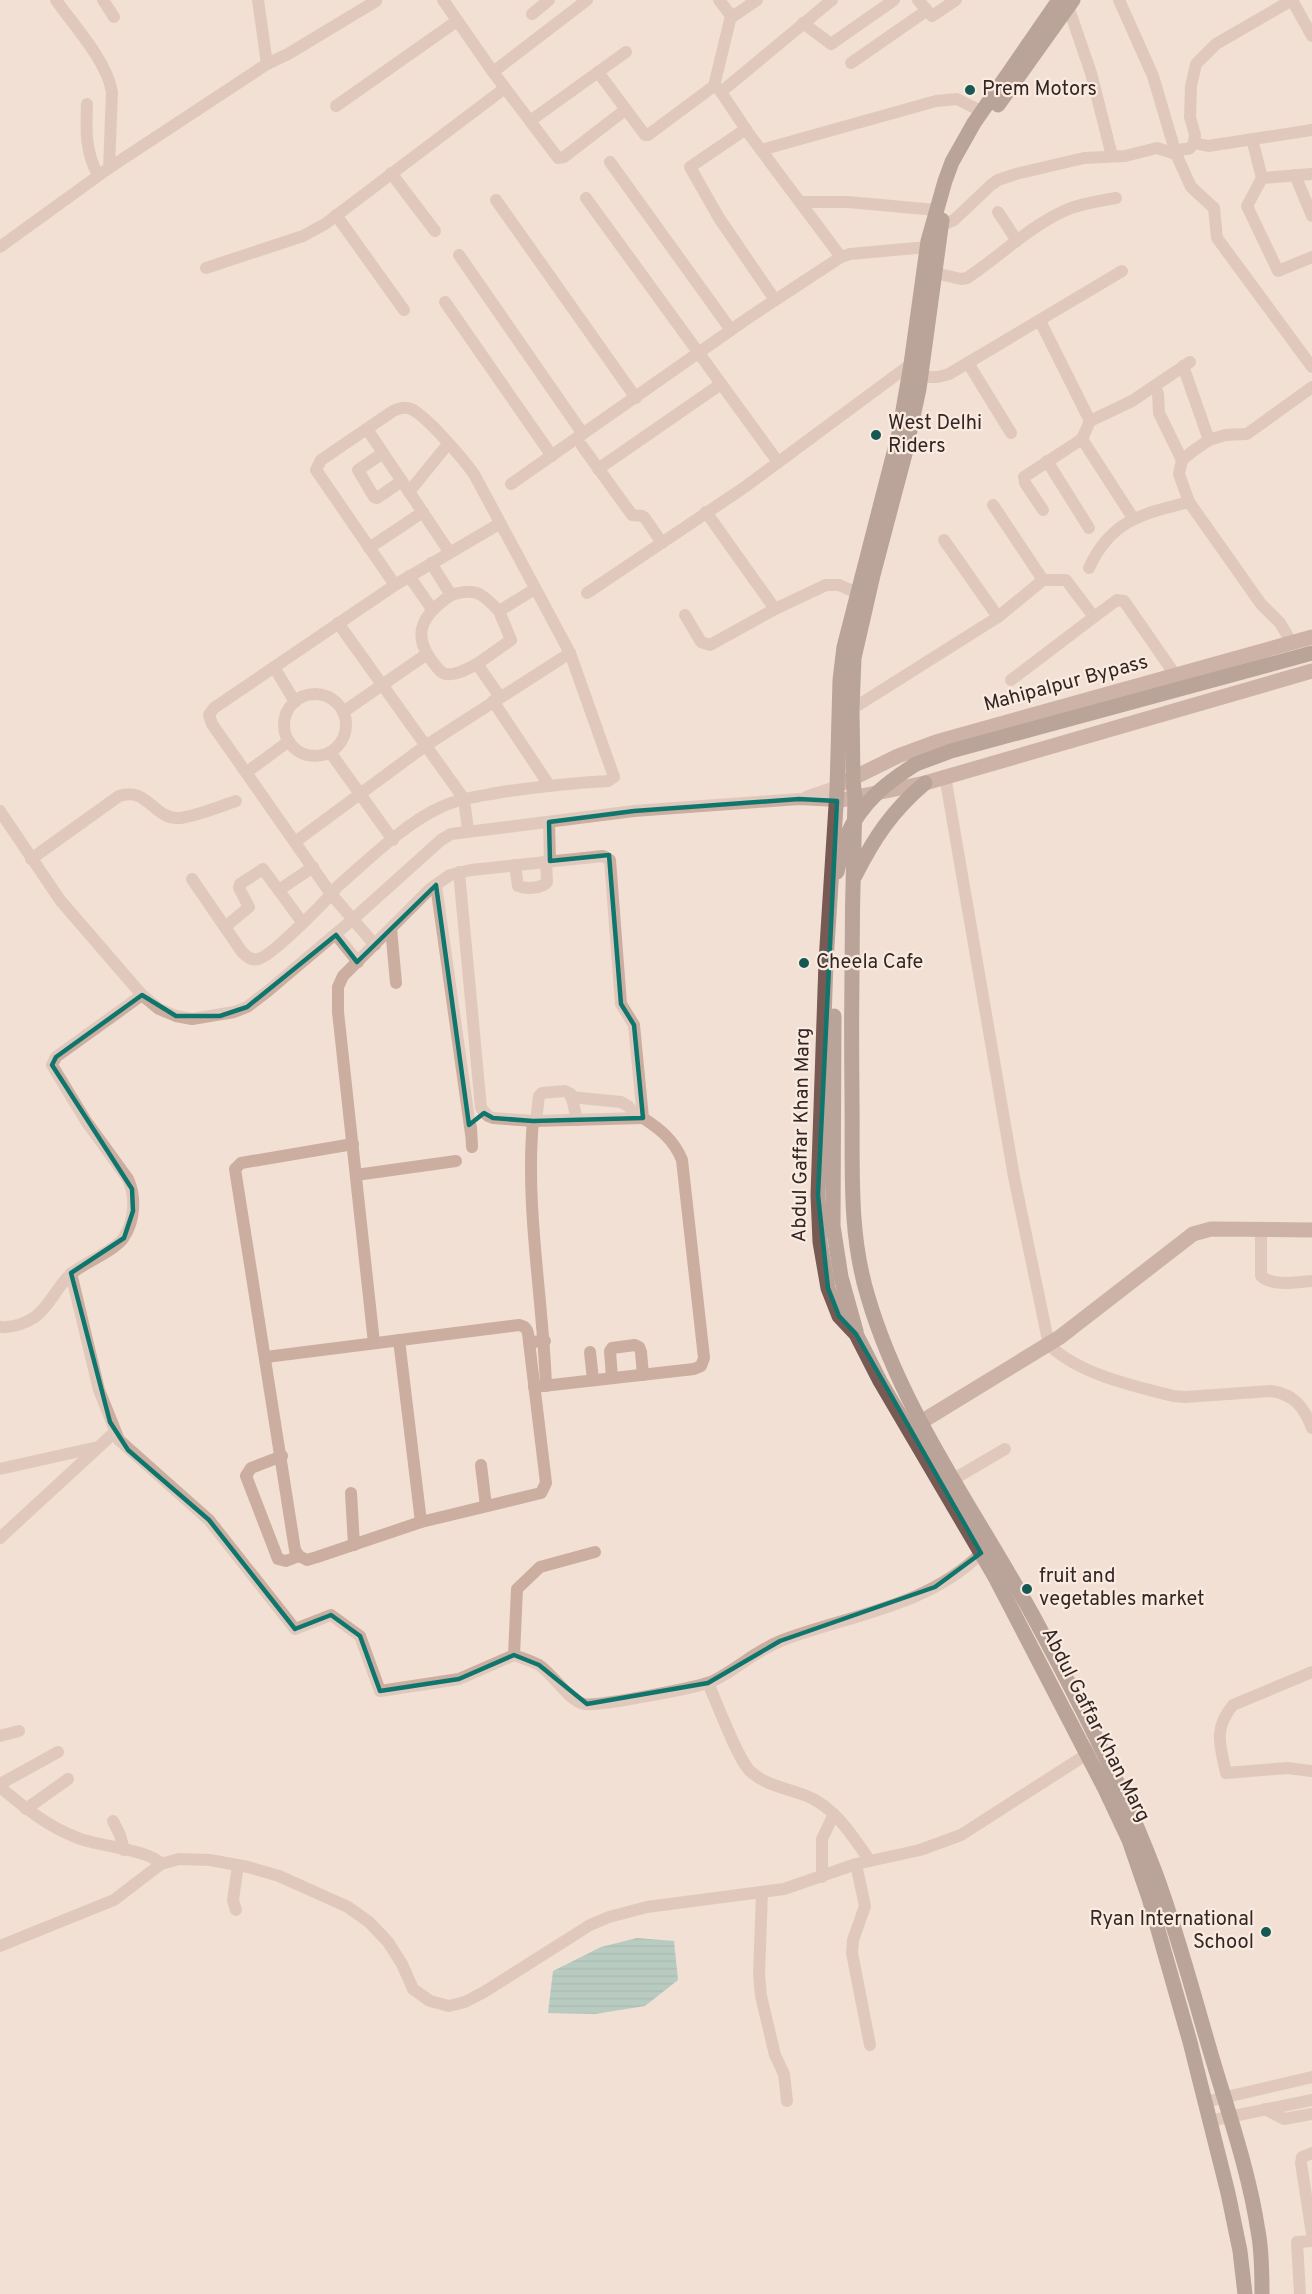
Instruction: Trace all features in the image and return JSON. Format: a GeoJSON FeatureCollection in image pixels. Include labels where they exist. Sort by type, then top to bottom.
{"type":"FeatureCollection","features":[{"type":"Feature","properties":{"kind":"main road","name":"Abdul Gaffar Khan Marg"},"geometry":{"type":"LineString","coordinates":[[1063,1],[981,111],[952,162],[939,216],[935,273],[921,377],[905,454],[857,643],[852,708],[855,798],[852,882],[853,1223],[862,1277],[890,1357],[921,1422],[1031,1613],[1093,1750],[1156,1873],[1224,2097],[1258,2228],[1262,2294]]}},
{"type":"Feature","properties":{"kind":"main road","name":"Abdul Gaffar Khan Marg"},"geometry":{"type":"LineString","coordinates":[[1063,1],[967,151],[927,247],[911,364],[898,433],[842,657],[837,801],[826,962],[818,1195],[820,1242],[828,1288],[839,1316],[856,1334],[885,1389],[1093,1750],[1142,1877],[1190,2042],[1231,2205],[1245,2294]]}},
{"type":"Feature","properties":{"kind":"main road"},"geometry":{"type":"LineString","coordinates":[[856,1334],[841,1277],[834,1226],[834,926],[837,872],[847,836],[864,808],[886,783],[916,764],[951,751],[1312,653]]}},
{"type":"Feature","properties":{"kind":"main road"},"geometry":{"type":"LineString","coordinates":[[852,882],[867,851],[885,823],[903,802],[925,783]]}},
{"type":"Feature","properties":{"kind":"street"},"geometry":{"type":"LineString","coordinates":[[56,0],[97,58],[110,82],[112,92],[103,172]]}},
{"type":"Feature","properties":{"kind":"street"},"geometry":{"type":"LineString","coordinates":[[103,0],[114,16]]}},
{"type":"Feature","properties":{"kind":"street"},"geometry":{"type":"LineString","coordinates":[[258,0],[267,64]]}},
{"type":"Feature","properties":{"kind":"street"},"geometry":{"type":"LineString","coordinates":[[443,0],[493,72],[560,159],[625,110]]}},
{"type":"Feature","properties":{"kind":"street"},"geometry":{"type":"LineString","coordinates":[[532,14],[549,0]]}},
{"type":"Feature","properties":{"kind":"street"},"geometry":{"type":"LineString","coordinates":[[493,72],[587,0]]}},
{"type":"Feature","properties":{"kind":"street"},"geometry":{"type":"LineString","coordinates":[[719,0],[731,16]]}},
{"type":"Feature","properties":{"kind":"street"},"geometry":{"type":"LineString","coordinates":[[731,16],[757,0]]}},
{"type":"Feature","properties":{"kind":"street"},"geometry":{"type":"LineString","coordinates":[[727,87],[832,0]]}},
{"type":"Feature","properties":{"kind":"street"},"geometry":{"type":"LineString","coordinates":[[803,23],[831,44],[894,0]]}},
{"type":"Feature","properties":{"kind":"street"},"geometry":{"type":"LineString","coordinates":[[918,0],[930,16],[956,0]]}},
{"type":"Feature","properties":{"kind":"street"},"geometry":{"type":"LineString","coordinates":[[1119,0],[1153,76],[1176,154],[1191,187],[1214,208],[1217,238],[1312,367]]}},
{"type":"Feature","properties":{"kind":"street"},"geometry":{"type":"LineString","coordinates":[[800,202],[848,202],[939,216],[947,223],[959,216],[998,180],[1066,161],[1090,157],[1112,156],[1157,148],[1176,154],[1194,143],[1195,135],[1190,117],[1191,86],[1197,64],[1210,49],[1292,0],[1312,36]]}},
{"type":"Feature","properties":{"kind":"street"},"geometry":{"type":"LineString","coordinates":[[0,247],[103,172],[267,64],[288,54],[376,1]]}},
{"type":"Feature","properties":{"kind":"street"},"geometry":{"type":"LineString","coordinates":[[1063,1],[1091,73],[1112,156]]}},
{"type":"Feature","properties":{"kind":"street"},"geometry":{"type":"LineString","coordinates":[[851,63],[926,11]]}},
{"type":"Feature","properties":{"kind":"street"},"geometry":{"type":"LineString","coordinates":[[598,72],[646,136],[714,86],[731,16]]}},
{"type":"Feature","properties":{"kind":"street"},"geometry":{"type":"LineString","coordinates":[[336,106],[457,21]]}},
{"type":"Feature","properties":{"kind":"street"},"geometry":{"type":"LineString","coordinates":[[530,121],[626,52]]}},
{"type":"Feature","properties":{"kind":"street"},"geometry":{"type":"LineString","coordinates":[[714,86],[719,89],[761,150],[841,257]]}},
{"type":"Feature","properties":{"kind":"street"},"geometry":{"type":"LineString","coordinates":[[206,268],[303,236],[336,215],[505,88]]}},
{"type":"Feature","properties":{"kind":"street"},"geometry":{"type":"LineString","coordinates":[[761,150],[936,101],[957,99],[981,111]]}},
{"type":"Feature","properties":{"kind":"street"},"geometry":{"type":"LineString","coordinates":[[87,104],[86,142],[91,161],[103,172]]}},
{"type":"Feature","properties":{"kind":"street"},"geometry":{"type":"LineString","coordinates":[[746,129],[690,167],[719,219],[775,300]]}},
{"type":"Feature","properties":{"kind":"street"},"geometry":{"type":"LineString","coordinates":[[1194,143],[1208,146],[1312,130]]}},
{"type":"Feature","properties":{"kind":"street"},"geometry":{"type":"LineString","coordinates":[[1252,139],[1262,178],[1247,206],[1278,271],[1312,258]]}},
{"type":"Feature","properties":{"kind":"street"},"geometry":{"type":"LineString","coordinates":[[610,162],[731,330]]}},
{"type":"Feature","properties":{"kind":"street"},"geometry":{"type":"LineString","coordinates":[[391,173],[435,231]]}},
{"type":"Feature","properties":{"kind":"street"},"geometry":{"type":"LineString","coordinates":[[1262,178],[1312,174]]}},
{"type":"Feature","properties":{"kind":"street"},"geometry":{"type":"LineString","coordinates":[[1295,175],[1312,216]]}},
{"type":"Feature","properties":{"kind":"street"},"geometry":{"type":"LineString","coordinates":[[586,198],[778,462]]}},
{"type":"Feature","properties":{"kind":"street"},"geometry":{"type":"LineString","coordinates":[[935,273],[966,278],[1017,241],[1065,211],[1116,198]]}},
{"type":"Feature","properties":{"kind":"street"},"geometry":{"type":"LineString","coordinates":[[496,200],[636,398]]}},
{"type":"Feature","properties":{"kind":"street"},"geometry":{"type":"LineString","coordinates":[[998,212],[1017,241]]}},
{"type":"Feature","properties":{"kind":"street"},"geometry":{"type":"LineString","coordinates":[[336,215],[404,310]]}},
{"type":"Feature","properties":{"kind":"street"},"geometry":{"type":"LineString","coordinates":[[511,484],[552,456],[582,440],[698,353],[841,257],[850,254],[927,247]]}},
{"type":"Feature","properties":{"kind":"street"},"geometry":{"type":"LineString","coordinates":[[459,255],[582,440],[598,469],[632,515],[642,516],[662,543]]}},
{"type":"Feature","properties":{"kind":"street"},"geometry":{"type":"LineString","coordinates":[[921,377],[938,377],[949,374],[1122,271]]}},
{"type":"Feature","properties":{"kind":"street"},"geometry":{"type":"LineString","coordinates":[[445,302],[552,456]]}},
{"type":"Feature","properties":{"kind":"street"},"geometry":{"type":"LineString","coordinates":[[1040,321],[1090,422]]}},
{"type":"Feature","properties":{"kind":"street"},"geometry":{"type":"LineString","coordinates":[[968,363],[1011,433]]}},
{"type":"Feature","properties":{"kind":"street"},"geometry":{"type":"LineString","coordinates":[[587,593],[778,462],[911,364]]}},
{"type":"Feature","properties":{"kind":"street"},"geometry":{"type":"LineString","coordinates":[[1043,510],[1023,478],[1082,439],[1090,422],[1132,400],[1187,364],[1209,440]]}},
{"type":"Feature","properties":{"kind":"street"},"geometry":{"type":"LineString","coordinates":[[598,469],[721,384]]}},
{"type":"Feature","properties":{"kind":"street"},"geometry":{"type":"LineString","coordinates":[[1155,386],[1159,413],[1182,460]]}},
{"type":"Feature","properties":{"kind":"street"},"geometry":{"type":"LineString","coordinates":[[1292,643],[1280,623],[1261,604],[1189,502],[1180,480],[1179,468],[1182,460],[1192,450],[1209,440],[1225,435],[1247,434],[1312,387]]}},
{"type":"Feature","properties":{"kind":"street"},"geometry":{"type":"LineString","coordinates":[[192,879],[242,952],[250,959],[257,960],[267,955],[337,887],[393,840],[439,808],[464,799],[549,785],[608,781],[614,777],[570,653],[474,474],[461,456],[421,415],[410,408],[393,411],[321,460],[316,470],[394,585]]}},
{"type":"Feature","properties":{"kind":"street"},"geometry":{"type":"LineString","coordinates":[[367,429],[450,553]]}},
{"type":"Feature","properties":{"kind":"street"},"geometry":{"type":"LineString","coordinates":[[1082,439],[1133,518]]}},
{"type":"Feature","properties":{"kind":"street"},"geometry":{"type":"LineString","coordinates":[[383,453],[358,472],[376,498],[406,487],[448,444]]}},
{"type":"Feature","properties":{"kind":"street"},"geometry":{"type":"LineString","coordinates":[[1047,461],[1089,528]]}},
{"type":"Feature","properties":{"kind":"street"},"geometry":{"type":"LineString","coordinates":[[1089,568],[1103,544],[1133,518],[1189,502]]}},
{"type":"Feature","properties":{"kind":"street"},"geometry":{"type":"LineString","coordinates":[[993,505],[1043,580]]}},
{"type":"Feature","properties":{"kind":"street"},"geometry":{"type":"LineString","coordinates":[[369,548],[423,512]]}},
{"type":"Feature","properties":{"kind":"street"},"geometry":{"type":"LineString","coordinates":[[706,512],[776,609]]}},
{"type":"Feature","properties":{"kind":"street"},"geometry":{"type":"LineString","coordinates":[[375,945],[331,894],[212,724],[209,715],[214,708],[394,585],[499,524]]}},
{"type":"Feature","properties":{"kind":"street"},"geometry":{"type":"LineString","coordinates":[[944,540],[998,617]]}},
{"type":"Feature","properties":{"kind":"street"},"geometry":{"type":"LineString","coordinates":[[431,563],[451,595]]}},
{"type":"Feature","properties":{"kind":"street"},"geometry":{"type":"LineString","coordinates":[[409,576],[432,609]]}},
{"type":"Feature","properties":{"kind":"street"},"geometry":{"type":"LineString","coordinates":[[852,708],[998,617],[1043,580],[1066,580],[1094,617]]}},
{"type":"Feature","properties":{"kind":"street"},"geometry":{"type":"LineString","coordinates":[[685,615],[701,642],[710,645],[826,585],[838,585],[857,593]]}},
{"type":"Feature","properties":{"kind":"street"},"geometry":{"type":"LineString","coordinates":[[499,610],[535,589]]}},
{"type":"Feature","properties":{"kind":"street"},"geometry":{"type":"LineString","coordinates":[[465,590],[475,591],[486,598],[499,610],[512,640],[477,664],[460,672],[445,674],[427,654],[421,635],[424,622],[432,609],[451,595],[465,590]]}},
{"type":"Feature","properties":{"kind":"street"},"geometry":{"type":"LineString","coordinates":[[1011,680],[1117,600],[1124,601],[1176,676]]}},
{"type":"Feature","properties":{"kind":"street"},"geometry":{"type":"LineString","coordinates":[[338,623],[464,799],[468,830]]}},
{"type":"Feature","properties":{"kind":"street","name":"Mahipalpur Bypass"},"geometry":{"type":"LineString","coordinates":[[837,786],[898,756],[936,742],[1312,637]]}},
{"type":"Feature","properties":{"kind":"street"},"geometry":{"type":"LineString","coordinates":[[295,842],[425,746],[570,653]]}},
{"type":"Feature","properties":{"kind":"street"},"geometry":{"type":"LineString","coordinates":[[344,712],[427,654]]}},
{"type":"Feature","properties":{"kind":"street"},"geometry":{"type":"LineString","coordinates":[[477,664],[549,785]]}},
{"type":"Feature","properties":{"kind":"street"},"geometry":{"type":"LineString","coordinates":[[274,667],[295,702]]}},
{"type":"Feature","properties":{"kind":"street"},"geometry":{"type":"LineString","coordinates":[[0,811],[67,909],[142,995],[159,1009],[192,1019],[234,1012],[246,1007],[336,935],[441,840],[451,834],[468,830],[634,811],[799,799],[837,801],[855,798],[925,783],[1312,671]]}},
{"type":"Feature","properties":{"kind":"street"},"geometry":{"type":"LineString","coordinates":[[313,694],[324,695],[333,700],[344,712],[346,727],[344,737],[338,746],[321,755],[303,753],[289,741],[284,724],[295,702],[303,696],[313,694]]}},
{"type":"Feature","properties":{"kind":"street"},"geometry":{"type":"LineString","coordinates":[[247,772],[289,741]]}},
{"type":"Feature","properties":{"kind":"street"},"geometry":{"type":"LineString","coordinates":[[330,752],[393,840]]}},
{"type":"Feature","properties":{"kind":"street"},"geometry":{"type":"LineString","coordinates":[[945,776],[1014,1177],[1049,1345],[1059,1354],[1083,1367],[1173,1396],[1271,1391],[1284,1393],[1296,1400],[1312,1428]]}},
{"type":"Feature","properties":{"kind":"street"},"geometry":{"type":"LineString","coordinates":[[799,799],[837,786]]}},
{"type":"Feature","properties":{"kind":"street"},"geometry":{"type":"LineString","coordinates":[[32,859],[119,796],[126,794],[138,796],[163,813],[178,819],[236,801]]}},
{"type":"Feature","properties":{"kind":"street"},"geometry":{"type":"LineString","coordinates":[[515,865],[520,888],[540,886],[547,882],[549,822]]}},
{"type":"Feature","properties":{"kind":"street"},"geometry":{"type":"LineString","coordinates":[[374,1343],[337,998],[338,987],[343,976],[436,885],[459,872],[603,856],[609,860],[621,1004],[634,1025],[640,1118]]}},
{"type":"Feature","properties":{"kind":"street"},"geometry":{"type":"LineString","coordinates":[[279,890],[313,867]]}},
{"type":"Feature","properties":{"kind":"street"},"geometry":{"type":"LineString","coordinates":[[225,927],[248,910],[249,905],[239,886],[260,870],[265,870],[302,922]]}},
{"type":"Feature","properties":{"kind":"street"},"geometry":{"type":"LineString","coordinates":[[459,872],[481,1108],[484,1113],[493,1118],[535,1121],[640,1118]]}},
{"type":"Feature","properties":{"kind":"street"},"geometry":{"type":"LineString","coordinates":[[436,885],[472,1147]]}},
{"type":"Feature","properties":{"kind":"street"},"geometry":{"type":"LineString","coordinates":[[391,928],[396,982]]}},
{"type":"Feature","properties":{"kind":"street"},"geometry":{"type":"LineString","coordinates":[[336,935],[358,962]]}},
{"type":"Feature","properties":{"kind":"street"},"geometry":{"type":"LineString","coordinates":[[0,1327],[15,1326],[37,1315],[71,1273],[124,1238],[133,1211],[132,1190],[128,1179],[102,1145],[54,1071],[53,1061],[142,995]]}},
{"type":"Feature","properties":{"kind":"street"},"geometry":{"type":"LineString","coordinates":[[353,1144],[241,1163],[235,1169],[296,1550],[299,1556],[307,1560],[421,1521],[537,1495],[544,1490],[546,1483],[540,1386],[545,1341],[530,1172],[538,1098],[542,1093],[566,1091],[571,1097],[577,1120]]}},
{"type":"Feature","properties":{"kind":"street"},"geometry":{"type":"LineString","coordinates":[[540,1386],[694,1369],[701,1366],[704,1358],[682,1160],[674,1144],[656,1127],[640,1118],[621,1102],[571,1097]]}},
{"type":"Feature","properties":{"kind":"street"},"geometry":{"type":"LineString","coordinates":[[471,1134],[472,1123],[484,1113]]}},
{"type":"Feature","properties":{"kind":"street"},"geometry":{"type":"LineString","coordinates":[[357,1175],[456,1161]]}},
{"type":"Feature","properties":{"kind":"street"},"geometry":{"type":"LineString","coordinates":[[921,1422],[1049,1345],[1193,1234],[1211,1229],[1312,1230]]}},
{"type":"Feature","properties":{"kind":"street"},"geometry":{"type":"LineString","coordinates":[[1261,1230],[1261,1276],[1266,1281],[1274,1282],[1312,1281]]}},
{"type":"Feature","properties":{"kind":"street"},"geometry":{"type":"LineString","coordinates":[[71,1273],[99,1390],[115,1432],[128,1450],[149,1465],[209,1520],[296,1629],[331,1615],[360,1636],[380,1691],[459,1679],[514,1655],[539,1665],[583,1704],[668,1692],[708,1683],[780,1641],[860,1616],[935,1587],[972,1563],[981,1554]]}},
{"type":"Feature","properties":{"kind":"street"},"geometry":{"type":"LineString","coordinates":[[266,1357],[519,1325],[528,1331],[540,1386]]}},
{"type":"Feature","properties":{"kind":"street"},"geometry":{"type":"LineString","coordinates":[[399,1340],[421,1521]]}},
{"type":"Feature","properties":{"kind":"street"},"geometry":{"type":"LineString","coordinates":[[529,1342],[545,1341]]}},
{"type":"Feature","properties":{"kind":"street"},"geometry":{"type":"LineString","coordinates":[[612,1378],[610,1351],[612,1348],[635,1345],[641,1352],[643,1375]]}},
{"type":"Feature","properties":{"kind":"street"},"geometry":{"type":"LineString","coordinates":[[590,1352],[593,1380]]}},
{"type":"Feature","properties":{"kind":"street"},"geometry":{"type":"LineString","coordinates":[[0,1538],[115,1432]]}},
{"type":"Feature","properties":{"kind":"street"},"geometry":{"type":"LineString","coordinates":[[0,1469],[99,1446]]}},
{"type":"Feature","properties":{"kind":"street"},"geometry":{"type":"LineString","coordinates":[[954,1479],[1005,1449]]}},
{"type":"Feature","properties":{"kind":"street"},"geometry":{"type":"LineString","coordinates":[[282,1456],[251,1467],[246,1476],[278,1559],[286,1561],[299,1556]]}},
{"type":"Feature","properties":{"kind":"street"},"geometry":{"type":"LineString","coordinates":[[481,1465],[486,1506]]}},
{"type":"Feature","properties":{"kind":"street"},"geometry":{"type":"LineString","coordinates":[[351,1493],[354,1545]]}},
{"type":"Feature","properties":{"kind":"street"},"geometry":{"type":"LineString","coordinates":[[514,1655],[517,1589],[540,1567],[595,1552]]}},
{"type":"Feature","properties":{"kind":"street"},"geometry":{"type":"LineString","coordinates":[[1312,1672],[1233,1705],[1224,1715],[1218,1732],[1226,1773],[1287,1768],[1312,1771]]}},
{"type":"Feature","properties":{"kind":"street"},"geometry":{"type":"LineString","coordinates":[[708,1683],[749,1770],[774,1786],[808,1797],[834,1814],[870,1861]]}},
{"type":"Feature","properties":{"kind":"street"},"geometry":{"type":"LineString","coordinates":[[0,1736],[19,1731]]}},
{"type":"Feature","properties":{"kind":"street"},"geometry":{"type":"LineString","coordinates":[[0,1946],[114,1900],[161,1864],[186,1858],[238,1865],[279,1876],[348,1907],[369,1922],[388,1942],[402,1964],[413,1989],[430,2001],[449,2006],[465,2002],[484,1992],[590,1925],[609,1917],[647,1907],[784,1889],[856,1864],[920,1850],[962,1835],[1093,1750]]}},
{"type":"Feature","properties":{"kind":"street"},"geometry":{"type":"LineString","coordinates":[[58,1752],[0,1786],[26,1809],[59,1830],[78,1839],[154,1857],[161,1864]]}},
{"type":"Feature","properties":{"kind":"street"},"geometry":{"type":"LineString","coordinates":[[26,1809],[68,1779]]}},
{"type":"Feature","properties":{"kind":"street"},"geometry":{"type":"LineString","coordinates":[[822,1877],[822,1839],[834,1814]]}},
{"type":"Feature","properties":{"kind":"street"},"geometry":{"type":"LineString","coordinates":[[113,1821],[124,1850]]}},
{"type":"Feature","properties":{"kind":"street"},"geometry":{"type":"LineString","coordinates":[[856,1864],[865,1906],[853,1940],[852,1953],[870,2045]]}},
{"type":"Feature","properties":{"kind":"street"},"geometry":{"type":"LineString","coordinates":[[236,1910],[233,1900],[238,1865]]}},
{"type":"Feature","properties":{"kind":"street"},"geometry":{"type":"LineString","coordinates":[[762,1893],[759,1975],[761,1996],[775,2055],[784,2074],[787,2100]]}},
{"type":"Feature","properties":{"kind":"street"},"geometry":{"type":"LineString","coordinates":[[1204,2102],[1312,2077]]}},
{"type":"Feature","properties":{"kind":"street"},"geometry":{"type":"LineString","coordinates":[[1209,2121],[1312,2100]]}},
{"type":"Feature","properties":{"kind":"street"},"geometry":{"type":"LineString","coordinates":[[1265,2109],[1284,2119],[1312,2114]]}},
{"type":"Feature","properties":{"kind":"street"},"geometry":{"type":"LineString","coordinates":[[1312,2152],[1302,2157],[1301,2163],[1312,2234]]}},
{"type":"Feature","properties":{"kind":"street"},"geometry":{"type":"LineString","coordinates":[[1300,2294],[1297,2242],[1312,2241]]}},
{"type":"Feature","properties":{"kind":"highlighted area"},"geometry":{"type":"Polygon","coordinates":[[[799,799],[837,801],[818,1195],[828,1288],[839,1316],[856,1334],[981,1553],[935,1587],[780,1641],[708,1683],[587,1704],[539,1665],[514,1655],[459,1679],[380,1691],[360,1636],[331,1615],[295,1629],[209,1520],[128,1450],[110,1422],[71,1273],[124,1238],[133,1211],[132,1189],[52,1065],[56,1057],[142,995],[176,1016],[220,1016],[247,1007],[336,935],[357,962],[436,885],[469,1125],[484,1113],[493,1118],[533,1121],[643,1118],[634,1025],[621,1004],[609,855],[550,861],[549,822],[634,811],[799,799]]]}},
{"type":"Feature","properties":{"kind":"water"},"geometry":{"type":"Polygon","coordinates":[[[637,1938],[674,1941],[678,1980],[645,2006],[595,2014],[548,2013],[553,1971],[601,1947],[637,1938]]]}},
{"type":"Feature","properties":{"kind":"place","name":"Prem Motors"},"geometry":{"type":"Point","coordinates":[970,90]}},
{"type":"Feature","properties":{"kind":"place","name":"West Delhi Riders"},"geometry":{"type":"Point","coordinates":[876,435]}},
{"type":"Feature","properties":{"kind":"place","name":"Cheela Cafe"},"geometry":{"type":"Point","coordinates":[804,963]}},
{"type":"Feature","properties":{"kind":"place","name":"fruit and vegetables market"},"geometry":{"type":"Point","coordinates":[1027,1589]}},
{"type":"Feature","properties":{"kind":"place","name":"Ryan International School"},"geometry":{"type":"Point","coordinates":[1266,1932]}}]}
